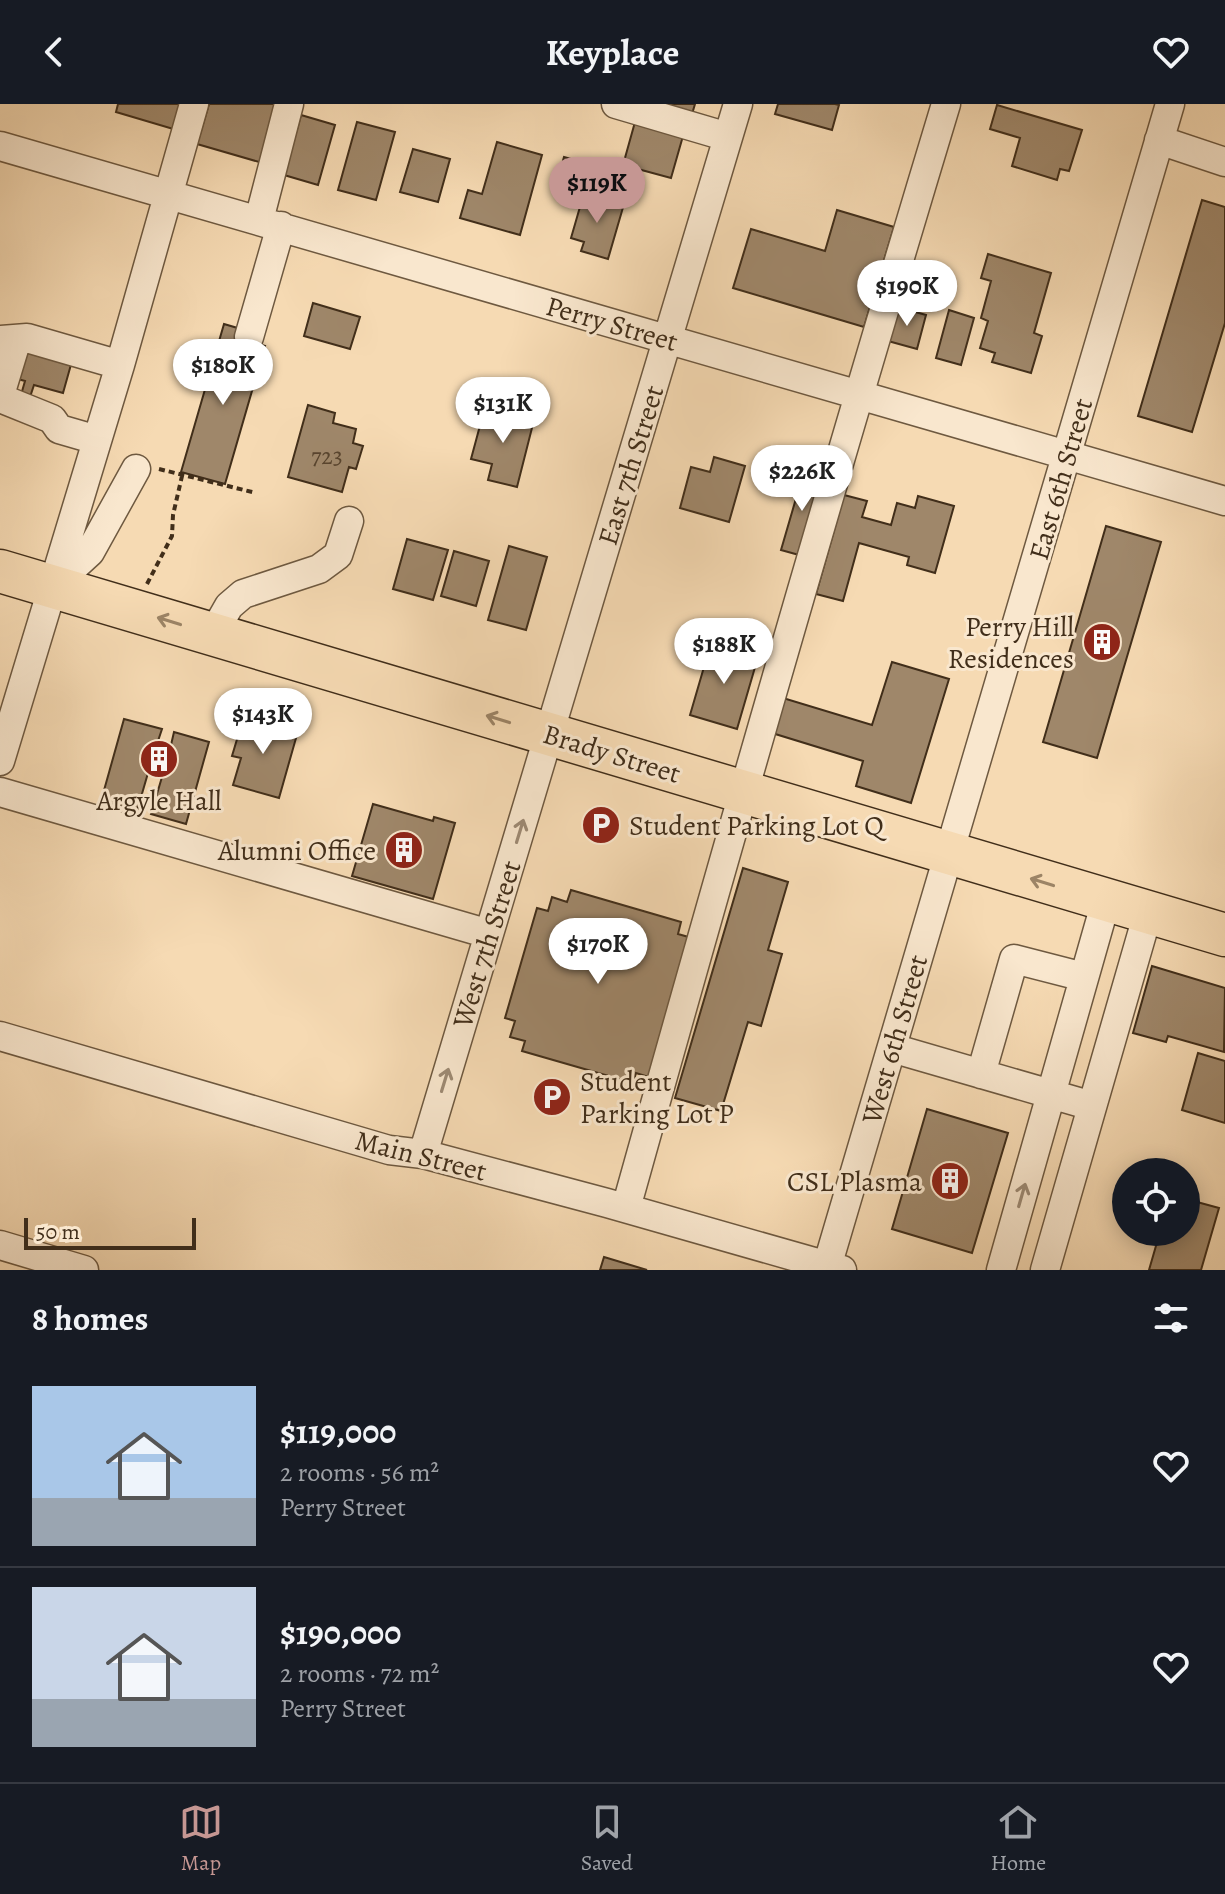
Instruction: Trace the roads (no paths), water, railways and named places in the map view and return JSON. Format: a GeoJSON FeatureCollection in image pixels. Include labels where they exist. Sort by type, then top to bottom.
{"type":"FeatureCollection","features":[{"type":"Feature","properties":{"kind":"highway","name":"Brady Street"},"geometry":{"type":"LineString","coordinates":[[0,571],[1225,935]]}},
{"type":"Feature","properties":{"kind":"street"},"geometry":{"type":"LineString","coordinates":[[2,746],[120,365],[194,104]]}},
{"type":"Feature","properties":{"kind":"street"},"geometry":{"type":"LineString","coordinates":[[249,337],[289,104]]}},
{"type":"Feature","properties":{"kind":"street"},"geometry":{"type":"LineString","coordinates":[[616,104],[728,137]]}},
{"type":"Feature","properties":{"kind":"street","name":"East 7th Street"},"geometry":{"type":"LineString","coordinates":[[549,734],[738,104]]}},
{"type":"Feature","properties":{"kind":"street"},"geometry":{"type":"LineString","coordinates":[[626,1208],[742,792],[946,104]]}},
{"type":"Feature","properties":{"kind":"street","name":"East 6th Street"},"geometry":{"type":"LineString","coordinates":[[949,854],[1170,104]]}},
{"type":"Feature","properties":{"kind":"street"},"geometry":{"type":"LineString","coordinates":[[1159,140],[1225,162]]}},
{"type":"Feature","properties":{"kind":"street","name":"Perry Street"},"geometry":{"type":"LineString","coordinates":[[0,146],[1225,501]]}},
{"type":"Feature","properties":{"kind":"street"},"geometry":{"type":"LineString","coordinates":[[97,440],[59,429],[52,419],[0,397],[9,340],[27,338],[120,365]]}},
{"type":"Feature","properties":{"kind":"street"},"geometry":{"type":"LineString","coordinates":[[52,586],[90,552],[144,468]]}},
{"type":"Feature","properties":{"kind":"street"},"geometry":{"type":"LineString","coordinates":[[213,634],[229,606],[243,594],[319,569],[338,555],[349,521]]}},
{"type":"Feature","properties":{"kind":"street","name":"West 7th Street"},"geometry":{"type":"LineString","coordinates":[[423,1154],[549,734]]}},
{"type":"Feature","properties":{"kind":"street"},"geometry":{"type":"LineString","coordinates":[[0,792],[489,934]]}},
{"type":"Feature","properties":{"kind":"street","name":"West 6th Street"},"geometry":{"type":"LineString","coordinates":[[832,1269],[949,854]]}},
{"type":"Feature","properties":{"kind":"street"},"geometry":{"type":"LineString","coordinates":[[1001,1270],[1106,901]]}},
{"type":"Feature","properties":{"kind":"street"},"geometry":{"type":"LineString","coordinates":[[1045,1270],[1148,913]]}},
{"type":"Feature","properties":{"kind":"street"},"geometry":{"type":"LineString","coordinates":[[981,1074],[1014,959],[1084,977]]}},
{"type":"Feature","properties":{"kind":"street","name":"Main Street"},"geometry":{"type":"LineString","coordinates":[[0,1036],[389,1150],[423,1154],[626,1208],[832,1269]]}},
{"type":"Feature","properties":{"kind":"street"},"geometry":{"type":"LineString","coordinates":[[892,1048],[1092,1106]]}},
{"type":"Feature","properties":{"kind":"street"},"geometry":{"type":"LineString","coordinates":[[0,1245],[84,1270]]}},
{"type":"Feature","properties":{"kind":"place","name":"Perry Hill Residences"},"geometry":{"type":"Point","coordinates":[1102,642]}},
{"type":"Feature","properties":{"kind":"place","name":"Argyle Hall"},"geometry":{"type":"Point","coordinates":[159,759]}},
{"type":"Feature","properties":{"kind":"place","name":"Student Parking Lot Q"},"geometry":{"type":"Point","coordinates":[601,825]}},
{"type":"Feature","properties":{"kind":"place","name":"Alumni Office"},"geometry":{"type":"Point","coordinates":[404,850]}},
{"type":"Feature","properties":{"kind":"place","name":"Student Parking Lot P"},"geometry":{"type":"Point","coordinates":[552,1097]}},
{"type":"Feature","properties":{"kind":"place","name":"CSL Plasma"},"geometry":{"type":"Point","coordinates":[950,1181]}}]}
